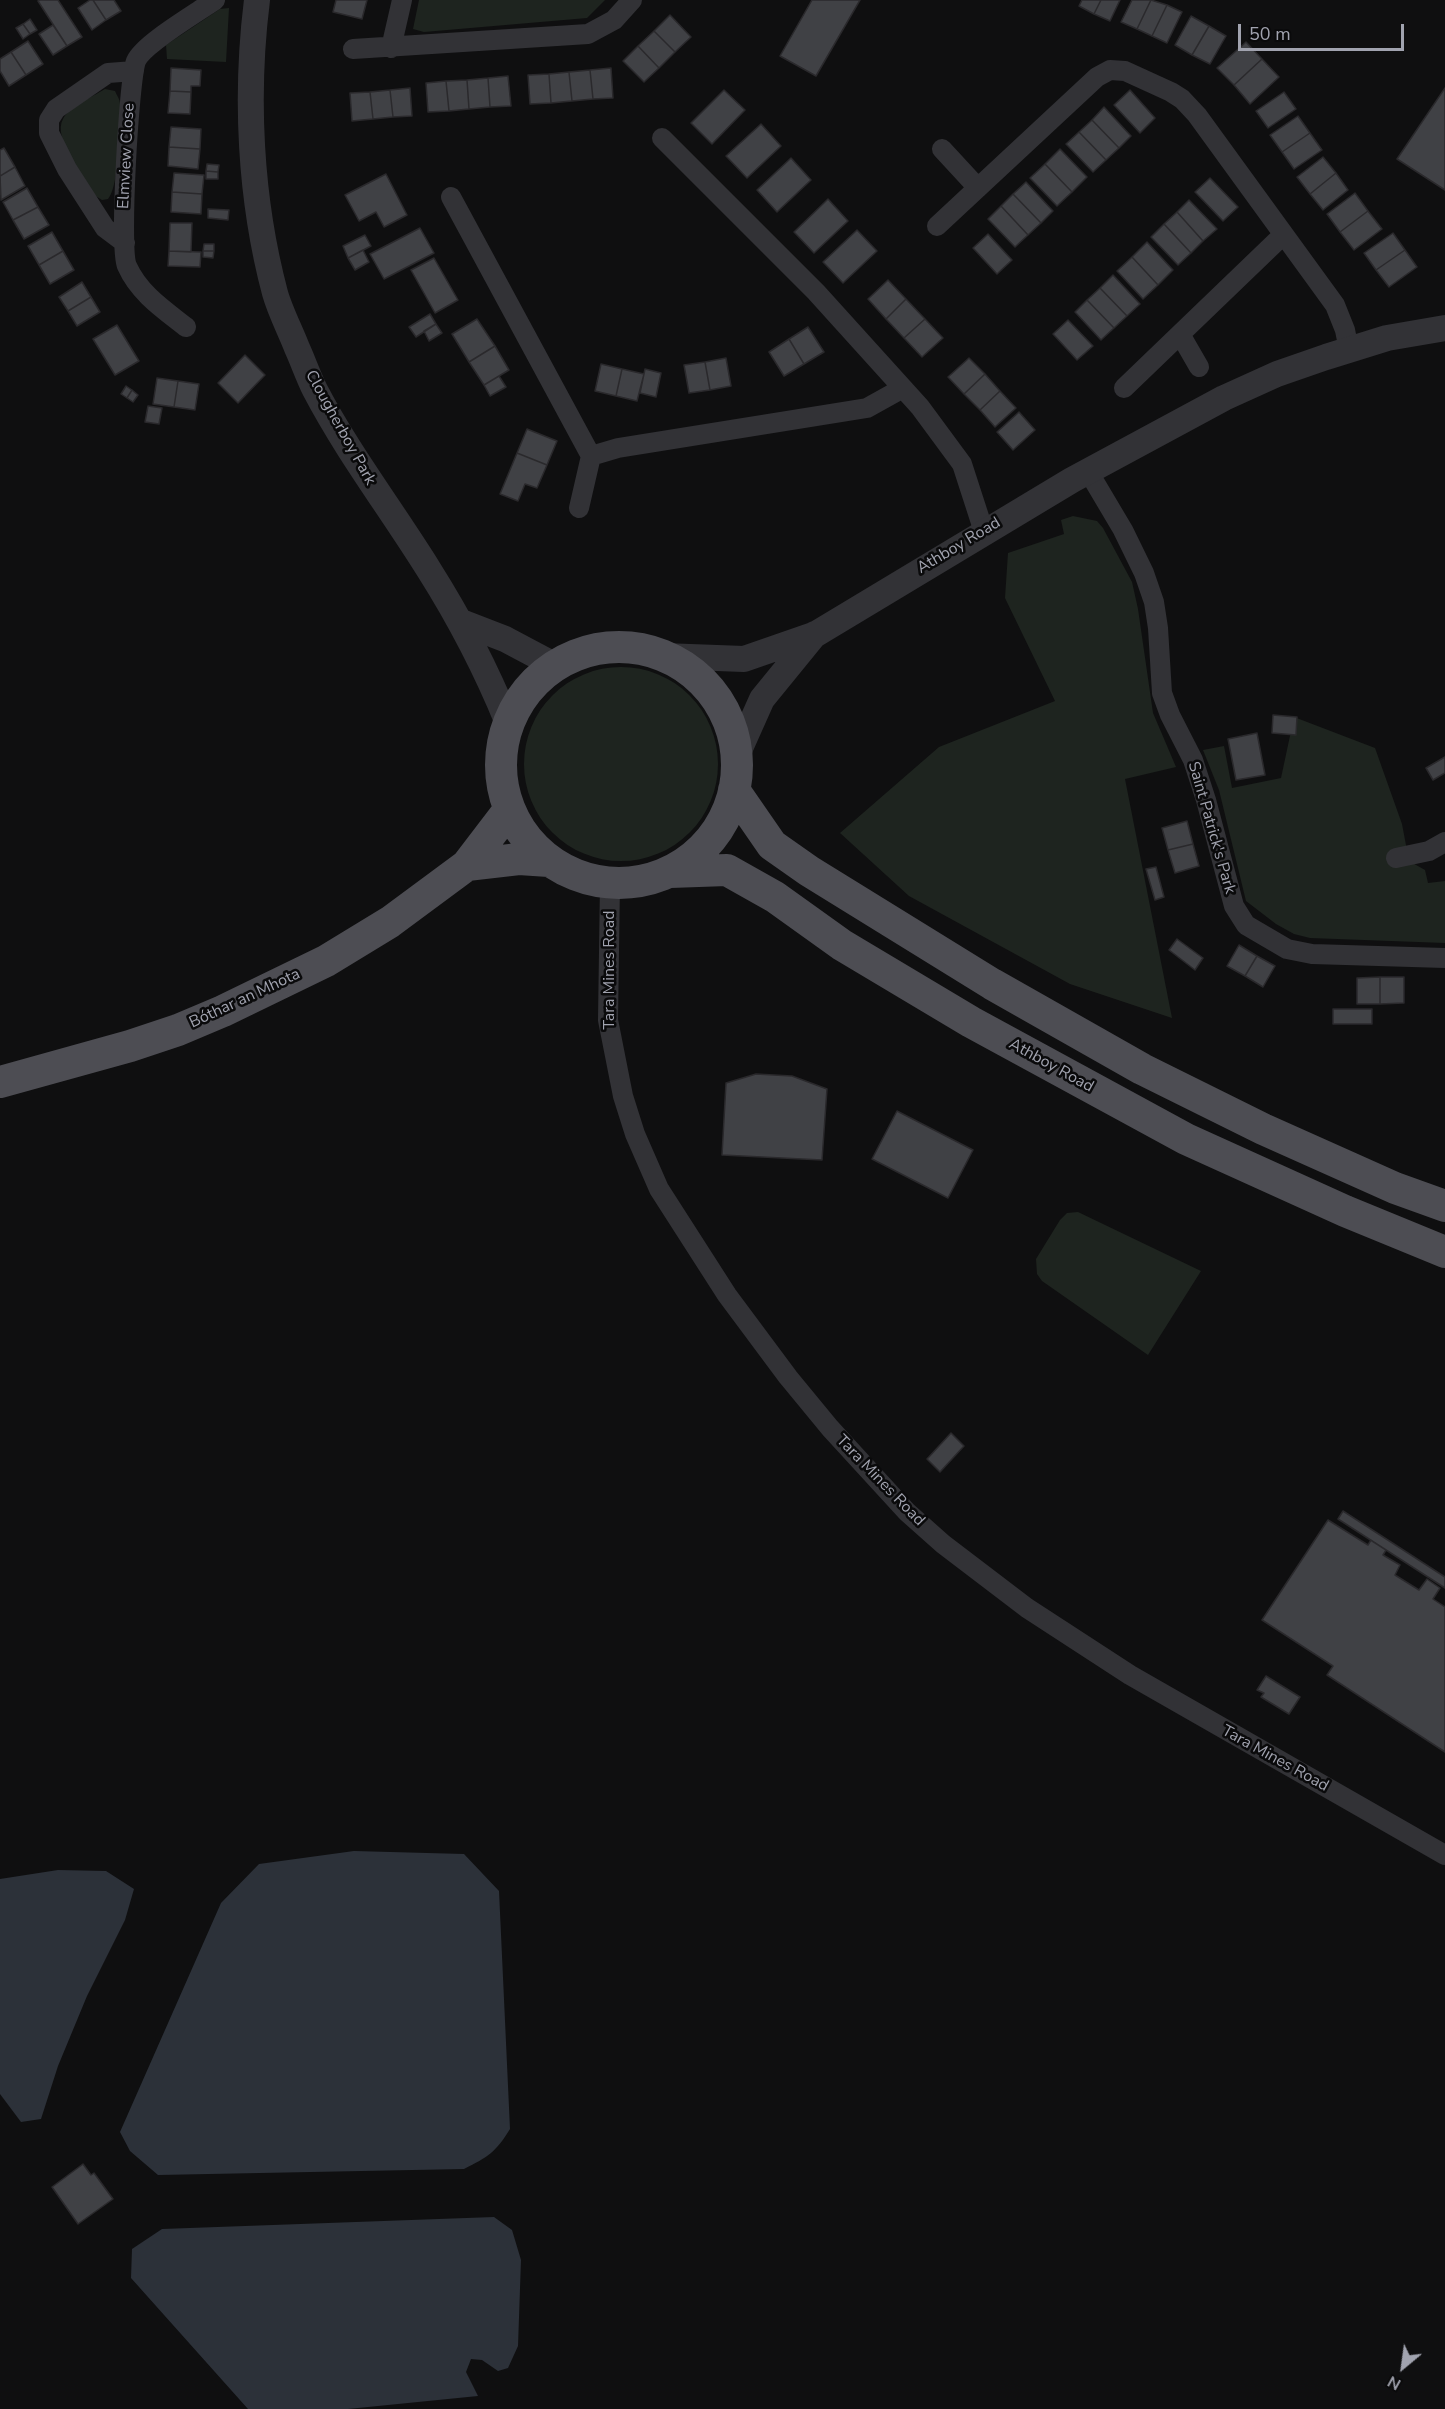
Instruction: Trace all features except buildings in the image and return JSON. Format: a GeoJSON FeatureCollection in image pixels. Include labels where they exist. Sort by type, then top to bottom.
{"type":"FeatureCollection","features":[{"type":"Feature","properties":{"kind":"main road"},"geometry":{"type":"LineString","coordinates":[[616,646],[642,649],[663,656],[706,682],[722,705],[731,727],[737,755],[734,790],[722,823],[698,853],[670,872],[644,880],[610,883],[577,875],[549,861],[527,840],[509,810],[502,785],[501,754],[508,723],[530,687],[554,665],[586,651],[616,646]]}},
{"type":"Feature","properties":{"kind":"main road"},"geometry":{"type":"LineString","coordinates":[[734,790],[772,845],[829,884],[992,984],[1142,1069],[1263,1129],[1395,1188],[1445,1206]]}},
{"type":"Feature","properties":{"kind":"main road","name":"Bóthar an Mhota"},"geometry":{"type":"LineString","coordinates":[[0,1082],[52,1069],[178,1030],[326,961],[390,922],[467,865],[509,810]]}},
{"type":"Feature","properties":{"kind":"main road","name":"Bóthar an Mhota"},"geometry":{"type":"LineString","coordinates":[[467,865],[519,859],[549,861]]}},
{"type":"Feature","properties":{"kind":"main road","name":"Athboy Road"},"geometry":{"type":"LineString","coordinates":[[670,872],[727,870],[775,897],[842,945],[971,1022],[1186,1139],[1345,1211],[1445,1252]]}},
{"type":"Feature","properties":{"kind":"street","name":"Elmview Close"},"geometry":{"type":"LineString","coordinates":[[186,327],[147,296],[126,264],[124,223],[131,87],[137,60],[150,45],[215,0]]}},
{"type":"Feature","properties":{"kind":"street","name":"Clougherboy Park"},"geometry":{"type":"LineString","coordinates":[[257,0],[252,40],[251,96],[256,198],[275,294],[314,388],[362,471],[428,568],[461,622],[489,676],[508,723]]}},
{"type":"Feature","properties":{"kind":"street"},"geometry":{"type":"LineString","coordinates":[[391,48],[402,0]]}},
{"type":"Feature","properties":{"kind":"street"},"geometry":{"type":"LineString","coordinates":[[353,49],[588,34],[614,20],[632,0]]}},
{"type":"Feature","properties":{"kind":"street"},"geometry":{"type":"LineString","coordinates":[[937,226],[1097,77],[1110,70],[1125,70],[1171,92],[1190,107],[1338,310],[1349,350]]}},
{"type":"Feature","properties":{"kind":"street"},"geometry":{"type":"LineString","coordinates":[[125,243],[105,228],[67,169],[49,133],[49,120],[56,109],[108,73],[134,71]]}},
{"type":"Feature","properties":{"kind":"street"},"geometry":{"type":"LineString","coordinates":[[662,138],[816,292],[920,406],[962,464],[984,532]]}},
{"type":"Feature","properties":{"kind":"street"},"geometry":{"type":"LineString","coordinates":[[942,149],[978,188]]}},
{"type":"Feature","properties":{"kind":"street"},"geometry":{"type":"LineString","coordinates":[[451,197],[591,456],[579,508]]}},
{"type":"Feature","properties":{"kind":"street"},"geometry":{"type":"LineString","coordinates":[[1124,388],[1283,235]]}},
{"type":"Feature","properties":{"kind":"street","name":"Athboy Road"},"geometry":{"type":"LineString","coordinates":[[816,634],[1097,466],[1224,398],[1277,374],[1386,338],[1445,328]]}},
{"type":"Feature","properties":{"kind":"street"},"geometry":{"type":"LineString","coordinates":[[1180,334],[1199,367]]}},
{"type":"Feature","properties":{"kind":"street"},"geometry":{"type":"LineString","coordinates":[[591,456],[618,448],[867,408],[903,388]]}},
{"type":"Feature","properties":{"kind":"street","name":"Saint Patrick's Park"},"geometry":{"type":"LineString","coordinates":[[1097,466],[1144,573],[1154,602],[1162,693],[1193,760],[1234,906],[1246,925],[1287,949],[1312,954],[1445,958]]}},
{"type":"Feature","properties":{"kind":"street"},"geometry":{"type":"LineString","coordinates":[[461,622],[505,639],[554,665]]}},
{"type":"Feature","properties":{"kind":"street"},"geometry":{"type":"LineString","coordinates":[[663,656],[744,659],[816,634]]}},
{"type":"Feature","properties":{"kind":"street"},"geometry":{"type":"LineString","coordinates":[[737,755],[762,699],[816,634]]}},
{"type":"Feature","properties":{"kind":"street"},"geometry":{"type":"LineString","coordinates":[[1396,858],[1429,851],[1445,842]]}},
{"type":"Feature","properties":{"kind":"street","name":"Tara Mines Road"},"geometry":{"type":"LineString","coordinates":[[610,883],[608,1020],[623,1096],[635,1134],[659,1188],[727,1295],[788,1377],[830,1428],[907,1512],[943,1544],[1027,1608],[1139,1680],[1445,1855]]}},
{"type":"Feature","properties":{"kind":"shaded area"},"geometry":{"type":"Polygon","coordinates":[[[419,0],[605,0],[587,18],[424,32],[413,29],[419,0]]]}},
{"type":"Feature","properties":{"kind":"shaded area"},"geometry":{"type":"Polygon","coordinates":[[[229,8],[226,62],[167,59],[166,45],[220,9],[229,8]]]}},
{"type":"Feature","properties":{"kind":"shaded area"},"geometry":{"type":"Polygon","coordinates":[[[105,89],[115,91],[119,99],[120,125],[115,182],[108,199],[102,200],[94,195],[71,158],[65,147],[61,127],[66,114],[105,89]]]}},
{"type":"Feature","properties":{"kind":"shaded area"},"geometry":{"type":"Polygon","coordinates":[[[1073,516],[1097,521],[1132,582],[1153,713],[1176,767],[1125,779],[1172,1018],[1070,984],[909,896],[840,833],[939,747],[1055,701],[1005,598],[1008,553],[1064,534],[1061,520],[1073,516]]]}},
{"type":"Feature","properties":{"kind":"shaded area"},"geometry":{"type":"Polygon","coordinates":[[[621,667],[649,671],[667,679],[675,683],[696,703],[702,710],[714,736],[718,764],[714,792],[706,810],[702,818],[682,839],[675,845],[649,857],[621,861],[593,857],[575,849],[567,845],[546,825],[540,818],[528,792],[524,764],[528,736],[536,718],[540,710],[560,689],[567,683],[593,671],[621,667]]]}},
{"type":"Feature","properties":{"kind":"shaded area"},"geometry":{"type":"Polygon","coordinates":[[[1294,717],[1375,748],[1402,824],[1409,861],[1425,870],[1428,883],[1445,881],[1445,943],[1310,938],[1294,934],[1276,924],[1246,901],[1219,790],[1203,750],[1224,746],[1232,788],[1281,778],[1294,717]]]}},
{"type":"Feature","properties":{"kind":"shaded area"},"geometry":{"type":"Polygon","coordinates":[[[1078,1212],[1201,1271],[1148,1355],[1042,1281],[1037,1274],[1036,1259],[1060,1220],[1067,1213],[1078,1212]]]}},
{"type":"Feature","properties":{"kind":"shaded area"},"geometry":{"type":"Polygon","coordinates":[[[354,1851],[464,1854],[499,1891],[510,2129],[491,2153],[464,2169],[158,2175],[130,2151],[120,2132],[221,1903],[259,1864],[354,1851]]]}},
{"type":"Feature","properties":{"kind":"shaded area"},"geometry":{"type":"Polygon","coordinates":[[[58,1870],[106,1871],[134,1889],[125,1920],[87,1996],[58,2066],[41,2119],[21,2122],[0,2094],[0,1879],[58,1870]]]}},
{"type":"Feature","properties":{"kind":"shaded area"},"geometry":{"type":"Polygon","coordinates":[[[494,2217],[512,2230],[521,2260],[518,2346],[508,2368],[498,2371],[482,2360],[471,2359],[466,2372],[478,2396],[348,2409],[248,2409],[131,2278],[132,2249],[162,2229],[494,2217]]]}}]}
